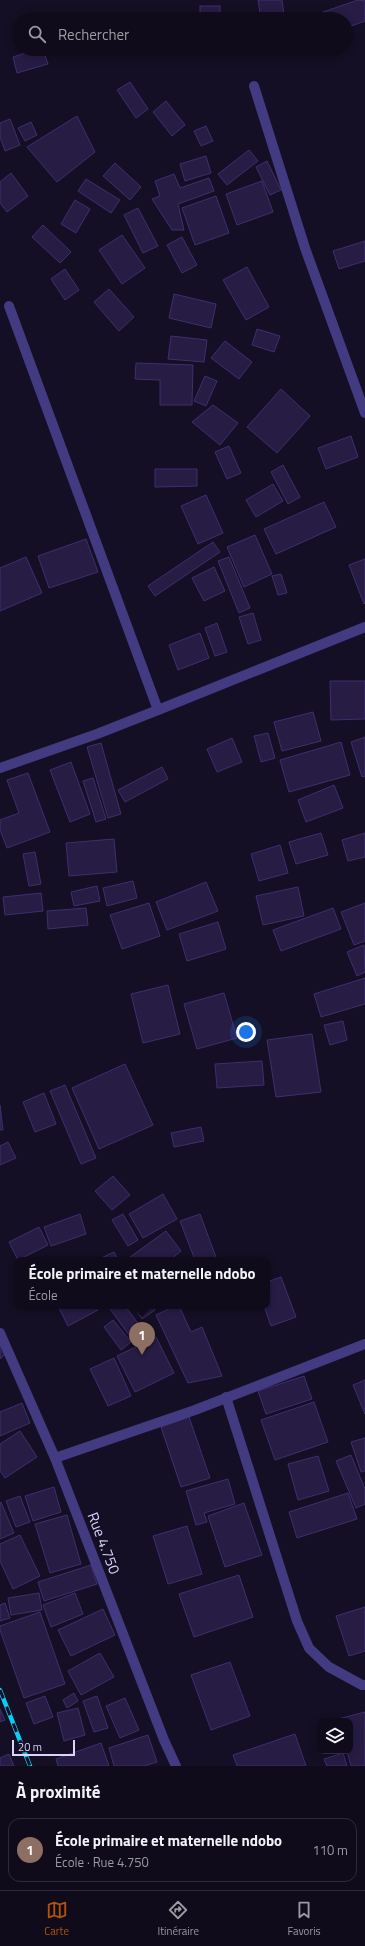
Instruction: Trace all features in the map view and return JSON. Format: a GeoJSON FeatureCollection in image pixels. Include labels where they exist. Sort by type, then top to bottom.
{"type":"FeatureCollection","features":[{"type":"Feature","properties":{"kind":"street"},"geometry":{"type":"LineString","coordinates":[[254,86],[305,248],[365,413]]}},
{"type":"Feature","properties":{"kind":"street"},"geometry":{"type":"LineString","coordinates":[[9,306],[158,710]]}},
{"type":"Feature","properties":{"kind":"street"},"geometry":{"type":"LineString","coordinates":[[0,768],[97,734],[365,628]]}},
{"type":"Feature","properties":{"kind":"street","name":"Rue 4.750"},"geometry":{"type":"LineString","coordinates":[[0,1333],[55,1458],[139,1676],[176,1766]]}},
{"type":"Feature","properties":{"kind":"street"},"geometry":{"type":"LineString","coordinates":[[55,1458],[195,1410],[365,1344]]}},
{"type":"Feature","properties":{"kind":"street"},"geometry":{"type":"LineString","coordinates":[[226,1397],[297,1621],[309,1648],[329,1667],[365,1685]]}},
{"type":"Feature","properties":{"kind":"building"},"geometry":{"type":"Polygon","coordinates":[[[258,0],[282,0],[284,12],[260,12],[258,0]]]}},
{"type":"Feature","properties":{"kind":"building"},"geometry":{"type":"Polygon","coordinates":[[[358,0],[365,1],[365,21],[353,25],[353,12],[323,12],[358,0]]]}},
{"type":"Feature","properties":{"kind":"building"},"geometry":{"type":"Polygon","coordinates":[[[200,6],[220,6],[220,12],[200,12],[200,6]]]}},
{"type":"Feature","properties":{"kind":"building"},"geometry":{"type":"Polygon","coordinates":[[[45,56],[48,64],[17,73],[13,57],[45,56]]]}},
{"type":"Feature","properties":{"kind":"building"},"geometry":{"type":"Polygon","coordinates":[[[130,82],[148,109],[136,118],[117,90],[130,82]]]}},
{"type":"Feature","properties":{"kind":"building"},"geometry":{"type":"Polygon","coordinates":[[[166,101],[185,125],[172,136],[153,112],[166,101]]]}},
{"type":"Feature","properties":{"kind":"building"},"geometry":{"type":"Polygon","coordinates":[[[77,116],[95,152],[57,182],[27,147],[77,116]]]}},
{"type":"Feature","properties":{"kind":"building"},"geometry":{"type":"Polygon","coordinates":[[[10,119],[20,145],[5,151],[0,137],[0,123],[10,119]]]}},
{"type":"Feature","properties":{"kind":"building"},"geometry":{"type":"Polygon","coordinates":[[[31,122],[37,135],[25,141],[18,128],[31,122]]]}},
{"type":"Feature","properties":{"kind":"building"},"geometry":{"type":"Polygon","coordinates":[[[206,126],[213,141],[201,146],[194,131],[206,126]]]}},
{"type":"Feature","properties":{"kind":"building"},"geometry":{"type":"Polygon","coordinates":[[[249,150],[258,161],[227,185],[218,174],[249,150]]]}},
{"type":"Feature","properties":{"kind":"building"},"geometry":{"type":"Polygon","coordinates":[[[206,156],[211,173],[185,181],[180,164],[206,156]]]}},
{"type":"Feature","properties":{"kind":"building"},"geometry":{"type":"Polygon","coordinates":[[[267,161],[281,190],[270,195],[256,167],[267,161]]]}},
{"type":"Feature","properties":{"kind":"building"},"geometry":{"type":"Polygon","coordinates":[[[115,163],[141,187],[130,200],[103,176],[115,163]]]}},
{"type":"Feature","properties":{"kind":"building"},"geometry":{"type":"Polygon","coordinates":[[[11,173],[28,196],[7,212],[0,203],[0,182],[11,173]]]}},
{"type":"Feature","properties":{"kind":"building"},"geometry":{"type":"Polygon","coordinates":[[[174,174],[180,188],[209,178],[214,191],[178,204],[184,230],[172,230],[152,199],[160,196],[155,181],[174,174]]]}},
{"type":"Feature","properties":{"kind":"building"},"geometry":{"type":"Polygon","coordinates":[[[86,179],[120,200],[111,213],[78,191],[86,179]]]}},
{"type":"Feature","properties":{"kind":"building"},"geometry":{"type":"Polygon","coordinates":[[[262,181],[273,212],[237,225],[226,194],[262,181]]]}},
{"type":"Feature","properties":{"kind":"building"},"geometry":{"type":"Polygon","coordinates":[[[216,196],[229,233],[195,245],[182,208],[216,196]]]}},
{"type":"Feature","properties":{"kind":"building"},"geometry":{"type":"Polygon","coordinates":[[[75,200],[90,209],[76,233],[61,224],[75,200]]]}},
{"type":"Feature","properties":{"kind":"building"},"geometry":{"type":"Polygon","coordinates":[[[138,208],[158,246],[143,253],[124,215],[138,208]]]}},
{"type":"Feature","properties":{"kind":"building"},"geometry":{"type":"Polygon","coordinates":[[[43,225],[71,252],[60,263],[32,237],[43,225]]]}},
{"type":"Feature","properties":{"kind":"building"},"geometry":{"type":"Polygon","coordinates":[[[122,235],[145,268],[122,284],[99,250],[122,235]]]}},
{"type":"Feature","properties":{"kind":"building"},"geometry":{"type":"Polygon","coordinates":[[[182,237],[197,265],[182,273],[167,245],[182,237]]]}},
{"type":"Feature","properties":{"kind":"building"},"geometry":{"type":"Polygon","coordinates":[[[365,241],[365,261],[339,269],[333,251],[365,241]]]}},
{"type":"Feature","properties":{"kind":"building"},"geometry":{"type":"Polygon","coordinates":[[[247,267],[269,307],[246,320],[223,280],[247,267]]]}},
{"type":"Feature","properties":{"kind":"building"},"geometry":{"type":"Polygon","coordinates":[[[65,269],[79,290],[65,300],[51,279],[65,269]]]}},
{"type":"Feature","properties":{"kind":"building"},"geometry":{"type":"Polygon","coordinates":[[[109,289],[134,317],[119,331],[94,302],[109,289]]]}},
{"type":"Feature","properties":{"kind":"building"},"geometry":{"type":"Polygon","coordinates":[[[174,294],[216,304],[211,328],[169,318],[174,294]]]}},
{"type":"Feature","properties":{"kind":"building"},"geometry":{"type":"Polygon","coordinates":[[[257,329],[280,336],[274,352],[252,345],[257,329]]]}},
{"type":"Feature","properties":{"kind":"building"},"geometry":{"type":"Polygon","coordinates":[[[171,336],[207,340],[204,362],[168,359],[171,336]]]}},
{"type":"Feature","properties":{"kind":"building"},"geometry":{"type":"Polygon","coordinates":[[[225,341],[252,362],[239,379],[211,358],[225,341]]]}},
{"type":"Feature","properties":{"kind":"building"},"geometry":{"type":"Polygon","coordinates":[[[136,363],[193,365],[192,405],[160,405],[160,380],[135,379],[136,363]]]}},
{"type":"Feature","properties":{"kind":"building"},"geometry":{"type":"Polygon","coordinates":[[[205,376],[217,381],[206,406],[194,401],[205,376]]]}},
{"type":"Feature","properties":{"kind":"building"},"geometry":{"type":"Polygon","coordinates":[[[281,389],[310,416],[277,453],[247,427],[281,389]]]}},
{"type":"Feature","properties":{"kind":"building"},"geometry":{"type":"Polygon","coordinates":[[[213,405],[238,423],[220,445],[192,422],[213,405]]]}},
{"type":"Feature","properties":{"kind":"building"},"geometry":{"type":"Polygon","coordinates":[[[351,436],[358,457],[326,469],[318,448],[351,436]]]}},
{"type":"Feature","properties":{"kind":"building"},"geometry":{"type":"Polygon","coordinates":[[[229,446],[241,473],[227,479],[215,452],[229,446]]]}},
{"type":"Feature","properties":{"kind":"building"},"geometry":{"type":"Polygon","coordinates":[[[283,465],[300,497],[288,504],[271,472],[283,465]]]}},
{"type":"Feature","properties":{"kind":"building"},"geometry":{"type":"Polygon","coordinates":[[[155,469],[197,469],[197,486],[155,487],[155,469]]]}},
{"type":"Feature","properties":{"kind":"building"},"geometry":{"type":"Polygon","coordinates":[[[273,484],[283,501],[256,517],[246,500],[273,484]]]}},
{"type":"Feature","properties":{"kind":"building"},"geometry":{"type":"Polygon","coordinates":[[[206,495],[223,533],[198,544],[181,506],[206,495]]]}},
{"type":"Feature","properties":{"kind":"building"},"geometry":{"type":"Polygon","coordinates":[[[324,502],[336,527],[276,554],[264,529],[324,502]]]}},
{"type":"Feature","properties":{"kind":"building"},"geometry":{"type":"Polygon","coordinates":[[[255,535],[272,574],[244,587],[227,547],[255,535]]]}},
{"type":"Feature","properties":{"kind":"building"},"geometry":{"type":"Polygon","coordinates":[[[86,539],[98,572],[49,588],[38,556],[86,539]]]}},
{"type":"Feature","properties":{"kind":"building"},"geometry":{"type":"Polygon","coordinates":[[[213,542],[220,552],[155,596],[148,586],[213,542]]]}},
{"type":"Feature","properties":{"kind":"building"},"geometry":{"type":"Polygon","coordinates":[[[26,557],[42,593],[0,611],[0,568],[26,557]]]}},
{"type":"Feature","properties":{"kind":"building"},"geometry":{"type":"Polygon","coordinates":[[[229,557],[250,608],[239,613],[218,561],[229,557]]]}},
{"type":"Feature","properties":{"kind":"building"},"geometry":{"type":"Polygon","coordinates":[[[365,559],[365,603],[364,604],[349,565],[365,559]]]}},
{"type":"Feature","properties":{"kind":"building"},"geometry":{"type":"Polygon","coordinates":[[[214,567],[225,591],[204,601],[192,578],[214,567]]]}},
{"type":"Feature","properties":{"kind":"building"},"geometry":{"type":"Polygon","coordinates":[[[281,574],[287,593],[278,595],[272,576],[281,574]]]}},
{"type":"Feature","properties":{"kind":"building"},"geometry":{"type":"Polygon","coordinates":[[[253,613],[261,640],[248,644],[239,617],[253,613]]]}},
{"type":"Feature","properties":{"kind":"building"},"geometry":{"type":"Polygon","coordinates":[[[217,623],[227,652],[215,656],[205,628],[217,623]]]}},
{"type":"Feature","properties":{"kind":"building"},"geometry":{"type":"Polygon","coordinates":[[[200,633],[209,658],[178,670],[169,645],[200,633]]]}},
{"type":"Feature","properties":{"kind":"building"},"geometry":{"type":"Polygon","coordinates":[[[330,681],[365,681],[365,719],[331,720],[330,681]]]}},
{"type":"Feature","properties":{"kind":"building"},"geometry":{"type":"Polygon","coordinates":[[[313,712],[321,741],[282,751],[274,722],[313,712]]]}},
{"type":"Feature","properties":{"kind":"building"},"geometry":{"type":"Polygon","coordinates":[[[268,733],[275,758],[261,762],[254,736],[268,733]]]}},
{"type":"Feature","properties":{"kind":"building"},"geometry":{"type":"Polygon","coordinates":[[[365,737],[365,776],[362,777],[351,742],[365,737]]]}},
{"type":"Feature","properties":{"kind":"building"},"geometry":{"type":"Polygon","coordinates":[[[232,738],[242,762],[217,772],[207,749],[232,738]]]}},
{"type":"Feature","properties":{"kind":"building"},"geometry":{"type":"Polygon","coordinates":[[[341,742],[350,775],[289,792],[280,760],[341,742]]]}},
{"type":"Feature","properties":{"kind":"building"},"geometry":{"type":"Polygon","coordinates":[[[101,743],[121,814],[108,818],[87,747],[101,743]]]}},
{"type":"Feature","properties":{"kind":"building"},"geometry":{"type":"Polygon","coordinates":[[[71,762],[90,814],[70,822],[50,770],[71,762]]]}},
{"type":"Feature","properties":{"kind":"building"},"geometry":{"type":"Polygon","coordinates":[[[162,767],[168,779],[125,802],[118,790],[162,767]]]}},
{"type":"Feature","properties":{"kind":"building"},"geometry":{"type":"Polygon","coordinates":[[[28,773],[50,832],[7,848],[0,830],[0,820],[19,813],[7,780],[28,773]]]}},
{"type":"Feature","properties":{"kind":"building"},"geometry":{"type":"Polygon","coordinates":[[[93,778],[106,819],[96,822],[83,781],[93,778]]]}},
{"type":"Feature","properties":{"kind":"building"},"geometry":{"type":"Polygon","coordinates":[[[334,785],[343,808],[306,822],[298,800],[334,785]]]}},
{"type":"Feature","properties":{"kind":"building"},"geometry":{"type":"Polygon","coordinates":[[[321,833],[328,855],[296,864],[289,842],[321,833]]]}},
{"type":"Feature","properties":{"kind":"building"},"geometry":{"type":"Polygon","coordinates":[[[365,833],[365,857],[348,861],[342,840],[365,833]]]}},
{"type":"Feature","properties":{"kind":"building"},"geometry":{"type":"Polygon","coordinates":[[[114,839],[117,872],[69,876],[66,843],[114,839]]]}},
{"type":"Feature","properties":{"kind":"building"},"geometry":{"type":"Polygon","coordinates":[[[280,845],[288,873],[259,881],[251,854],[280,845]]]}},
{"type":"Feature","properties":{"kind":"building"},"geometry":{"type":"Polygon","coordinates":[[[35,852],[41,884],[29,886],[23,854],[35,852]]]}},
{"type":"Feature","properties":{"kind":"building"},"geometry":{"type":"Polygon","coordinates":[[[133,881],[137,898],[107,906],[103,888],[133,881]]]}},
{"type":"Feature","properties":{"kind":"building"},"geometry":{"type":"Polygon","coordinates":[[[206,882],[218,911],[167,930],[156,902],[206,882]]]}},
{"type":"Feature","properties":{"kind":"building"},"geometry":{"type":"Polygon","coordinates":[[[97,886],[100,901],[74,906],[71,892],[97,886]]]}},
{"type":"Feature","properties":{"kind":"building"},"geometry":{"type":"Polygon","coordinates":[[[298,887],[304,916],[263,925],[256,896],[298,887]]]}},
{"type":"Feature","properties":{"kind":"building"},"geometry":{"type":"Polygon","coordinates":[[[41,893],[43,911],[5,915],[3,897],[41,893]]]}},
{"type":"Feature","properties":{"kind":"building"},"geometry":{"type":"Polygon","coordinates":[[[149,903],[160,936],[122,949],[110,915],[149,903]]]}},
{"type":"Feature","properties":{"kind":"building"},"geometry":{"type":"Polygon","coordinates":[[[365,903],[365,941],[354,945],[341,912],[365,903]]]}},
{"type":"Feature","properties":{"kind":"building"},"geometry":{"type":"Polygon","coordinates":[[[86,908],[88,925],[48,929],[47,911],[86,908]]]}},
{"type":"Feature","properties":{"kind":"building"},"geometry":{"type":"Polygon","coordinates":[[[333,908],[341,929],[281,951],[273,930],[333,908]]]}},
{"type":"Feature","properties":{"kind":"building"},"geometry":{"type":"Polygon","coordinates":[[[218,922],[226,949],[187,961],[179,934],[218,922]]]}},
{"type":"Feature","properties":{"kind":"building"},"geometry":{"type":"Polygon","coordinates":[[[364,945],[365,972],[357,976],[347,952],[364,945]]]}},
{"type":"Feature","properties":{"kind":"building"},"geometry":{"type":"Polygon","coordinates":[[[365,978],[365,1004],[321,1017],[314,994],[365,978]]]}},
{"type":"Feature","properties":{"kind":"building"},"geometry":{"type":"Polygon","coordinates":[[[168,985],[180,1034],[143,1043],[131,994],[168,985]]]}},
{"type":"Feature","properties":{"kind":"building"},"geometry":{"type":"Polygon","coordinates":[[[224,993],[237,1038],[197,1049],[184,1004],[224,993]]]}},
{"type":"Feature","properties":{"kind":"building"},"geometry":{"type":"Polygon","coordinates":[[[343,1021],[347,1040],[330,1045],[324,1025],[343,1021]]]}},
{"type":"Feature","properties":{"kind":"building"},"geometry":{"type":"Polygon","coordinates":[[[312,1034],[321,1092],[276,1097],[267,1040],[312,1034]]]}},
{"type":"Feature","properties":{"kind":"building"},"geometry":{"type":"Polygon","coordinates":[[[262,1061],[264,1085],[217,1088],[215,1064],[262,1061]]]}},
{"type":"Feature","properties":{"kind":"building"},"geometry":{"type":"Polygon","coordinates":[[[125,1064],[153,1125],[99,1149],[72,1088],[125,1064]]]}},
{"type":"Feature","properties":{"kind":"building"},"geometry":{"type":"Polygon","coordinates":[[[65,1085],[96,1158],[81,1164],[50,1091],[65,1085]]]}},
{"type":"Feature","properties":{"kind":"building"},"geometry":{"type":"Polygon","coordinates":[[[44,1093],[56,1124],[35,1132],[23,1102],[44,1093]]]}},
{"type":"Feature","properties":{"kind":"building"},"geometry":{"type":"Polygon","coordinates":[[[0,1105],[3,1130],[0,1130],[0,1105]]]}},
{"type":"Feature","properties":{"kind":"building"},"geometry":{"type":"Polygon","coordinates":[[[201,1127],[204,1141],[174,1147],[171,1133],[201,1127]]]}},
{"type":"Feature","properties":{"kind":"building"},"geometry":{"type":"Polygon","coordinates":[[[8,1142],[16,1158],[0,1165],[0,1146],[8,1142]]]}},
{"type":"Feature","properties":{"kind":"building"},"geometry":{"type":"Polygon","coordinates":[[[113,1176],[130,1195],[112,1210],[95,1191],[113,1176]]]}},
{"type":"Feature","properties":{"kind":"building"},"geometry":{"type":"Polygon","coordinates":[[[163,1194],[177,1219],[143,1238],[129,1214],[163,1194]]]}},
{"type":"Feature","properties":{"kind":"building"},"geometry":{"type":"Polygon","coordinates":[[[80,1214],[86,1234],[51,1246],[44,1227],[80,1214]]]}},
{"type":"Feature","properties":{"kind":"building"},"geometry":{"type":"Polygon","coordinates":[[[123,1214],[138,1240],[128,1246],[112,1220],[123,1214]]]}},
{"type":"Feature","properties":{"kind":"building"},"geometry":{"type":"Polygon","coordinates":[[[200,1214],[216,1257],[194,1257],[180,1221],[200,1214]]]}},
{"type":"Feature","properties":{"kind":"building"},"geometry":{"type":"Polygon","coordinates":[[[39,1227],[48,1245],[24,1257],[16,1257],[9,1242],[39,1227]]]}},
{"type":"Feature","properties":{"kind":"building"},"geometry":{"type":"Polygon","coordinates":[[[166,1231],[181,1251],[174,1257],[130,1257],[166,1231]]]}},
{"type":"Feature","properties":{"kind":"building"},"geometry":{"type":"Polygon","coordinates":[[[114,1252],[116,1257],[103,1257],[114,1252]]]}},
{"type":"Feature","properties":{"kind":"building"},"geometry":{"type":"Polygon","coordinates":[[[281,1277],[296,1317],[271,1326],[265,1309],[270,1309],[270,1281],[281,1277]]]}},
{"type":"Feature","properties":{"kind":"building"},"geometry":{"type":"Polygon","coordinates":[[[60,1309],[98,1309],[98,1310],[68,1326],[60,1309]]]}},
{"type":"Feature","properties":{"kind":"building"},"geometry":{"type":"Polygon","coordinates":[[[110,1309],[127,1309],[140,1326],[129,1335],[110,1309]]]}},
{"type":"Feature","properties":{"kind":"building"},"geometry":{"type":"Polygon","coordinates":[[[135,1309],[154,1309],[155,1310],[142,1319],[135,1309]]]}},
{"type":"Feature","properties":{"kind":"building"},"geometry":{"type":"Polygon","coordinates":[[[169,1309],[180,1309],[191,1332],[202,1327],[222,1376],[188,1383],[156,1315],[169,1309]]]}},
{"type":"Feature","properties":{"kind":"building"},"geometry":{"type":"Polygon","coordinates":[[[113,1320],[131,1342],[121,1350],[104,1327],[113,1320]]]}},
{"type":"Feature","properties":{"kind":"building"},"geometry":{"type":"Polygon","coordinates":[[[156,1337],[174,1373],[135,1392],[117,1356],[156,1337]]]}},
{"type":"Feature","properties":{"kind":"building"},"geometry":{"type":"Polygon","coordinates":[[[0,1345],[6,1353],[0,1359],[0,1345]]]}},
{"type":"Feature","properties":{"kind":"building"},"geometry":{"type":"Polygon","coordinates":[[[114,1358],[131,1396],[108,1406],[90,1369],[114,1358]]]}},
{"type":"Feature","properties":{"kind":"building"},"geometry":{"type":"Polygon","coordinates":[[[304,1376],[312,1399],[266,1414],[258,1391],[304,1376]]]}},
{"type":"Feature","properties":{"kind":"building"},"geometry":{"type":"Polygon","coordinates":[[[365,1380],[365,1414],[353,1385],[365,1380]]]}},
{"type":"Feature","properties":{"kind":"building"},"geometry":{"type":"Polygon","coordinates":[[[314,1402],[328,1442],[275,1460],[261,1420],[314,1402]]]}},
{"type":"Feature","properties":{"kind":"building"},"geometry":{"type":"Polygon","coordinates":[[[22,1403],[30,1423],[0,1436],[0,1412],[22,1403]]]}},
{"type":"Feature","properties":{"kind":"building"},"geometry":{"type":"Polygon","coordinates":[[[189,1417],[210,1478],[181,1487],[161,1427],[189,1417]]]}},
{"type":"Feature","properties":{"kind":"building"},"geometry":{"type":"Polygon","coordinates":[[[20,1431],[37,1457],[5,1478],[0,1471],[0,1444],[20,1431]]]}},
{"type":"Feature","properties":{"kind":"building"},"geometry":{"type":"Polygon","coordinates":[[[365,1438],[365,1471],[361,1472],[351,1442],[365,1438]]]}},
{"type":"Feature","properties":{"kind":"building"},"geometry":{"type":"Polygon","coordinates":[[[351,1455],[365,1489],[365,1504],[356,1508],[336,1461],[351,1455]]]}},
{"type":"Feature","properties":{"kind":"building"},"geometry":{"type":"Polygon","coordinates":[[[318,1456],[329,1491],[298,1500],[288,1464],[318,1456]]]}},
{"type":"Feature","properties":{"kind":"building"},"geometry":{"type":"Polygon","coordinates":[[[228,1479],[235,1504],[204,1513],[207,1522],[196,1525],[186,1491],[228,1479]]]}},
{"type":"Feature","properties":{"kind":"building"},"geometry":{"type":"Polygon","coordinates":[[[54,1487],[61,1512],[33,1521],[25,1496],[54,1487]]]}},
{"type":"Feature","properties":{"kind":"building"},"geometry":{"type":"Polygon","coordinates":[[[348,1493],[357,1519],[297,1538],[289,1512],[348,1493]]]}},
{"type":"Feature","properties":{"kind":"building"},"geometry":{"type":"Polygon","coordinates":[[[20,1496],[30,1522],[16,1527],[6,1501],[20,1496]]]}},
{"type":"Feature","properties":{"kind":"building"},"geometry":{"type":"Polygon","coordinates":[[[1,1502],[14,1533],[0,1539],[0,1503],[1,1502]]]}},
{"type":"Feature","properties":{"kind":"building"},"geometry":{"type":"Polygon","coordinates":[[[244,1503],[262,1555],[225,1567],[208,1516],[244,1503]]]}},
{"type":"Feature","properties":{"kind":"building"},"geometry":{"type":"Polygon","coordinates":[[[67,1515],[81,1564],[50,1573],[35,1524],[67,1515]]]}},
{"type":"Feature","properties":{"kind":"building"},"geometry":{"type":"Polygon","coordinates":[[[187,1526],[202,1574],[168,1584],[153,1536],[187,1526]]]}},
{"type":"Feature","properties":{"kind":"building"},"geometry":{"type":"Polygon","coordinates":[[[20,1535],[40,1576],[13,1589],[0,1561],[0,1544],[20,1535]]]}},
{"type":"Feature","properties":{"kind":"building"},"geometry":{"type":"Polygon","coordinates":[[[91,1565],[97,1584],[44,1601],[38,1582],[91,1565]]]}},
{"type":"Feature","properties":{"kind":"building"},"geometry":{"type":"Polygon","coordinates":[[[239,1575],[253,1617],[194,1637],[179,1594],[239,1575]]]}},
{"type":"Feature","properties":{"kind":"building"},"geometry":{"type":"Polygon","coordinates":[[[39,1593],[42,1610],[11,1615],[8,1598],[39,1593]]]}},
{"type":"Feature","properties":{"kind":"building"},"geometry":{"type":"Polygon","coordinates":[[[75,1593],[83,1614],[51,1627],[43,1605],[75,1593]]]}},
{"type":"Feature","properties":{"kind":"building"},"geometry":{"type":"Polygon","coordinates":[[[5,1603],[10,1618],[0,1621],[0,1605],[5,1603]]]}},
{"type":"Feature","properties":{"kind":"building"},"geometry":{"type":"Polygon","coordinates":[[[365,1607],[365,1651],[349,1656],[336,1616],[365,1607]]]}},
{"type":"Feature","properties":{"kind":"building"},"geometry":{"type":"Polygon","coordinates":[[[103,1609],[115,1635],[71,1656],[58,1630],[103,1609]]]}},
{"type":"Feature","properties":{"kind":"building"},"geometry":{"type":"Polygon","coordinates":[[[40,1612],[65,1684],[24,1698],[0,1630],[0,1626],[40,1612]]]}},
{"type":"Feature","properties":{"kind":"building"},"geometry":{"type":"Polygon","coordinates":[[[100,1653],[114,1677],[81,1695],[68,1671],[100,1653]]]}},
{"type":"Feature","properties":{"kind":"building"},"geometry":{"type":"Polygon","coordinates":[[[230,1662],[250,1716],[211,1730],[191,1675],[230,1662]]]}},
{"type":"Feature","properties":{"kind":"building"},"geometry":{"type":"Polygon","coordinates":[[[74,1693],[78,1701],[67,1708],[63,1700],[74,1693]]]}},
{"type":"Feature","properties":{"kind":"building"},"geometry":{"type":"Polygon","coordinates":[[[45,1696],[53,1717],[34,1724],[26,1703],[45,1696]]]}},
{"type":"Feature","properties":{"kind":"building"},"geometry":{"type":"Polygon","coordinates":[[[97,1696],[108,1728],[94,1732],[83,1701],[97,1696]]]}},
{"type":"Feature","properties":{"kind":"building"},"geometry":{"type":"Polygon","coordinates":[[[125,1698],[139,1730],[120,1738],[106,1706],[125,1698]]]}},
{"type":"Feature","properties":{"kind":"building"},"geometry":{"type":"Polygon","coordinates":[[[78,1708],[85,1735],[64,1741],[57,1713],[78,1708]]]}},
{"type":"Feature","properties":{"kind":"building"},"geometry":{"type":"Polygon","coordinates":[[[0,1709],[5,1720],[0,1722],[0,1709]]]}},
{"type":"Feature","properties":{"kind":"building"},"geometry":{"type":"Polygon","coordinates":[[[365,1712],[365,1766],[351,1766],[348,1754],[353,1754],[353,1718],[342,1718],[365,1712]]]}},
{"type":"Feature","properties":{"kind":"building"},"geometry":{"type":"Polygon","coordinates":[[[295,1734],[306,1766],[237,1766],[233,1755],[295,1734]]]}},
{"type":"Feature","properties":{"kind":"building"},"geometry":{"type":"Polygon","coordinates":[[[148,1735],[157,1762],[144,1766],[114,1766],[109,1748],[148,1735]]]}},
{"type":"Feature","properties":{"kind":"building"},"geometry":{"type":"Polygon","coordinates":[[[101,1743],[109,1766],[58,1766],[56,1759],[101,1743]]]}},
{"type":"Feature","properties":{"kind":"building"},"geometry":{"type":"Polygon","coordinates":[[[9,1754],[14,1766],[0,1766],[0,1758],[9,1754]]]}},
{"type":"Feature","properties":{"kind":"building"},"geometry":{"type":"Polygon","coordinates":[[[343,1754],[347,1766],[327,1766],[324,1759],[343,1754]]]}},
{"type":"Feature","properties":{"kind":"railway"},"geometry":{"type":"LineString","coordinates":[[0,1690],[30,1766]]}},
{"type":"Feature","properties":{"kind":"place","name":"École primaire et maternelle ndobo"},"geometry":{"type":"Point","coordinates":[142,1355]}}]}
